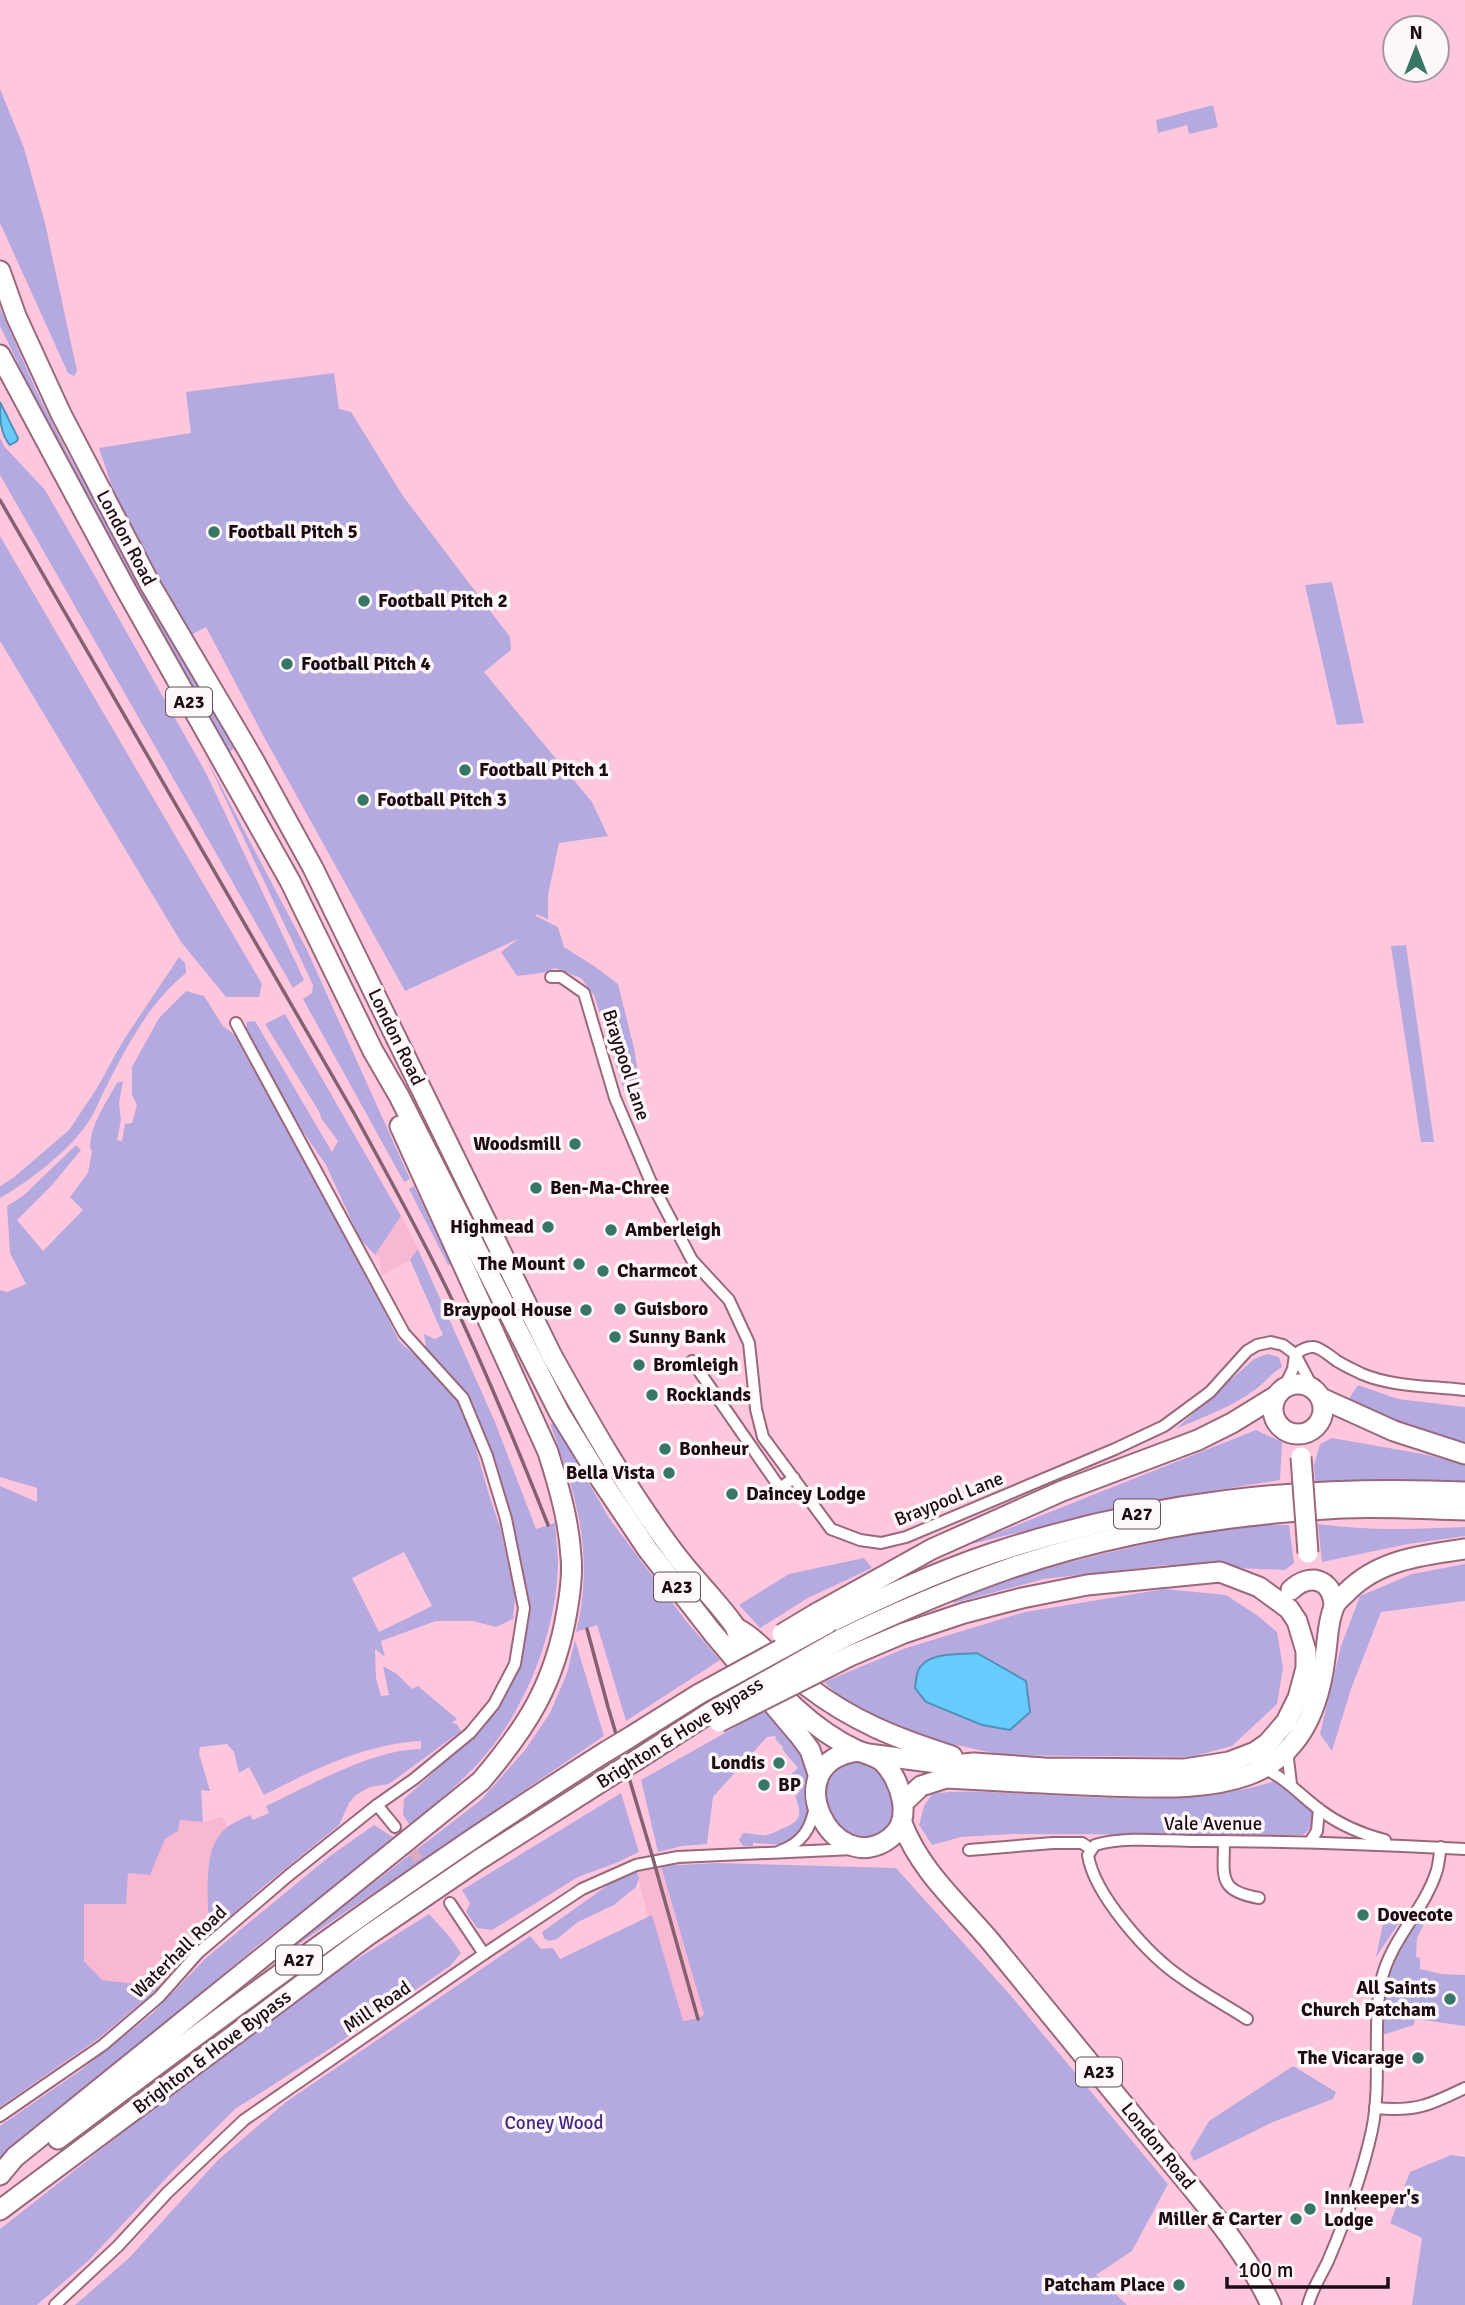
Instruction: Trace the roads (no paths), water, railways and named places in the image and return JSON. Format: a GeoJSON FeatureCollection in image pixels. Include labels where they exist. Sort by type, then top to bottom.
{"type":"FeatureCollection","features":[{"type":"Feature","properties":{"kind":"highway","name":"London Road"},"geometry":{"type":"LineString","coordinates":[[0,271],[16,316],[61,414],[151,586],[252,757],[313,869],[552,1356],[618,1469],[676,1555],[736,1628],[741,1647],[807,1720],[841,1743],[863,1753]]}},
{"type":"Feature","properties":{"kind":"highway","name":"London Road"},"geometry":{"type":"LineString","coordinates":[[0,355],[124,586],[290,881],[373,1051],[399,1096],[559,1412],[601,1480],[672,1581],[810,1750],[818,1774]]}},
{"type":"Feature","properties":{"kind":"highway"},"geometry":{"type":"LineString","coordinates":[[0,2177],[15,2157],[481,1781],[511,1746],[534,1712],[553,1671],[563,1638],[572,1559],[564,1503],[548,1452],[388,1101],[373,1051]]}},
{"type":"Feature","properties":{"kind":"highway"},"geometry":{"type":"LineString","coordinates":[[1317,1394],[1322,1413],[1320,1420],[1300,1431],[1278,1424],[1273,1410],[1280,1392],[1299,1384],[1394,1430],[1465,1454]]}},
{"type":"Feature","properties":{"kind":"highway","name":"A27"},"geometry":{"type":"LineString","coordinates":[[822,1618],[932,1549],[1062,1491],[1198,1440],[1232,1423],[1280,1392]]}},
{"type":"Feature","properties":{"kind":"highway"},"geometry":{"type":"LineString","coordinates":[[903,1802],[921,1786],[946,1778],[1145,1787],[1212,1783],[1249,1775],[1290,1748],[1310,1721],[1322,1688],[1331,1603],[1308,1553],[1301,1457],[1303,1443],[1300,1431]]}},
{"type":"Feature","properties":{"kind":"highway","name":"A27"},"geometry":{"type":"LineString","coordinates":[[822,1618],[993,1553],[1121,1517],[1287,1493],[1355,1489],[1465,1492]]}},
{"type":"Feature","properties":{"kind":"highway","name":"Brighton & Hove Bypass"},"geometry":{"type":"LineString","coordinates":[[0,2210],[368,1936],[480,1859],[662,1745],[949,1590],[1074,1549],[1135,1534],[1209,1521],[1345,1508],[1465,1510]]}},
{"type":"Feature","properties":{"kind":"highway"},"geometry":{"type":"LineString","coordinates":[[1293,1607],[1310,1626],[1317,1625],[1331,1603],[1361,1578],[1380,1567],[1430,1554],[1465,1549]]}},
{"type":"Feature","properties":{"kind":"highway"},"geometry":{"type":"LineString","coordinates":[[863,1753],[883,1763],[899,1789],[903,1802],[902,1823],[897,1833],[878,1846],[857,1848],[840,1840],[830,1829],[816,1801],[818,1774],[837,1756],[863,1753],[953,1765],[974,1763],[1044,1768],[1185,1769],[1229,1762],[1255,1752],[1276,1734],[1292,1712],[1302,1684],[1306,1651],[1293,1607],[1308,1553]]}},
{"type":"Feature","properties":{"kind":"highway","name":"A27"},"geometry":{"type":"LineString","coordinates":[[845,1647],[1022,1598],[1087,1585],[1220,1572],[1259,1587],[1293,1607]]}},
{"type":"Feature","properties":{"kind":"highway","name":"A27"},"geometry":{"type":"LineString","coordinates":[[1193,1575],[1232,1584],[1274,1609],[1289,1630],[1302,1684]]}},
{"type":"Feature","properties":{"kind":"highway"},"geometry":{"type":"LineString","coordinates":[[1293,1607],[1308,1580],[1321,1582],[1331,1603]]}},
{"type":"Feature","properties":{"kind":"highway","name":"Brighton & Hove Bypass"},"geometry":{"type":"LineString","coordinates":[[0,2177],[31,2160],[258,1988],[508,1814],[699,1694],[753,1652],[822,1618]]}},
{"type":"Feature","properties":{"kind":"highway"},"geometry":{"type":"LineString","coordinates":[[736,1628],[754,1637],[772,1657],[808,1686],[856,1719],[913,1744],[974,1763]]}},
{"type":"Feature","properties":{"kind":"highway","name":"London Road"},"geometry":{"type":"LineString","coordinates":[[902,1823],[926,1868],[1075,2042],[1211,2211],[1271,2305]]}},
{"type":"Feature","properties":{"kind":"highway","name":"London Road"},"geometry":{"type":"LineString","coordinates":[[878,1846],[891,1847],[926,1868]]}},
{"type":"Feature","properties":{"kind":"street","name":"Braypool Lane"},"geometry":{"type":"LineString","coordinates":[[551,977],[561,977],[584,993],[615,1098],[643,1164],[692,1260],[729,1300],[749,1343],[756,1409],[763,1437],[831,1529],[860,1540],[881,1543],[906,1537],[1164,1426],[1210,1392],[1247,1351],[1257,1345],[1264,1342],[1277,1343],[1295,1354]]}},
{"type":"Feature","properties":{"kind":"street","name":"Waterhall Road"},"geometry":{"type":"LineString","coordinates":[[0,2116],[103,2045],[159,1997],[198,1953],[288,1876],[470,1733],[494,1704],[515,1664],[524,1608],[506,1519],[487,1455],[463,1398],[404,1333],[236,1023]]}},
{"type":"Feature","properties":{"kind":"street"},"geometry":{"type":"LineString","coordinates":[[1280,1392],[1293,1369],[1295,1354],[1305,1347],[1320,1348],[1335,1360],[1386,1381],[1465,1390]]}},
{"type":"Feature","properties":{"kind":"street"},"geometry":{"type":"LineString","coordinates":[[1295,1354],[1317,1394]]}},
{"type":"Feature","properties":{"kind":"street"},"geometry":{"type":"LineString","coordinates":[[692,1361],[779,1488],[794,1478]]}},
{"type":"Feature","properties":{"kind":"street"},"geometry":{"type":"LineString","coordinates":[[1290,1748],[1288,1759],[1291,1784]]}},
{"type":"Feature","properties":{"kind":"street","name":"Vale Avenue"},"geometry":{"type":"LineString","coordinates":[[1263,1768],[1291,1784],[1319,1809],[1345,1827],[1371,1837],[1405,1845]]}},
{"type":"Feature","properties":{"kind":"street"},"geometry":{"type":"LineString","coordinates":[[778,1852],[802,1838],[812,1819],[816,1801]]}},
{"type":"Feature","properties":{"kind":"street"},"geometry":{"type":"LineString","coordinates":[[377,1805],[395,1827]]}},
{"type":"Feature","properties":{"kind":"street"},"geometry":{"type":"LineString","coordinates":[[1310,1842],[1317,1831],[1319,1809]]}},
{"type":"Feature","properties":{"kind":"street","name":"Vale Avenue"},"geometry":{"type":"LineString","coordinates":[[1091,1849],[1094,1845],[1116,1841],[1310,1842],[1465,1849]]}},
{"type":"Feature","properties":{"kind":"street"},"geometry":{"type":"LineString","coordinates":[[1224,1841],[1224,1880],[1229,1888],[1259,1898]]}},
{"type":"Feature","properties":{"kind":"street"},"geometry":{"type":"LineString","coordinates":[[969,1850],[1082,1843],[1091,1849],[1088,1855],[1092,1873],[1118,1917],[1180,1977],[1247,2019]]}},
{"type":"Feature","properties":{"kind":"street"},"geometry":{"type":"LineString","coordinates":[[1308,2305],[1351,2203],[1364,2163],[1376,2108],[1376,2042],[1381,1981],[1395,1943],[1420,1905],[1436,1872],[1441,1847]]}},
{"type":"Feature","properties":{"kind":"street","name":"Mill Road"},"geometry":{"type":"LineString","coordinates":[[55,2305],[244,2120],[582,1889],[636,1865],[690,1856],[857,1848]]}},
{"type":"Feature","properties":{"kind":"street"},"geometry":{"type":"LineString","coordinates":[[450,1903],[484,1954]]}},
{"type":"Feature","properties":{"kind":"street"},"geometry":{"type":"LineString","coordinates":[[1376,2108],[1396,2110],[1428,2106],[1465,2088]]}},
{"type":"Feature","properties":{"kind":"water"},"geometry":{"type":"Polygon","coordinates":[[[0,402],[18,438],[10,445],[2,431],[0,402]]]}},
{"type":"Feature","properties":{"kind":"water"},"geometry":{"type":"Polygon","coordinates":[[[977,1653],[1026,1681],[1030,1712],[1010,1730],[982,1725],[926,1702],[915,1688],[918,1671],[928,1660],[944,1655],[977,1653]]]}},
{"type":"Feature","properties":{"kind":"tunnel"},"geometry":{"type":"LineString","coordinates":[[395,1827],[450,1903]]}},
{"type":"Feature","properties":{"kind":"railway"},"geometry":{"type":"LineString","coordinates":[[0,500],[355,1115],[401,1200],[473,1344],[548,1525]]}},
{"type":"Feature","properties":{"kind":"railway"},"geometry":{"type":"LineString","coordinates":[[587,1629],[698,2019]]}},
{"type":"Feature","properties":{"kind":"place","name":"Football Pitch 5"},"geometry":{"type":"Point","coordinates":[214,532]}},
{"type":"Feature","properties":{"kind":"place","name":"Football Pitch 2"},"geometry":{"type":"Point","coordinates":[364,601]}},
{"type":"Feature","properties":{"kind":"place","name":"Football Pitch 4"},"geometry":{"type":"Point","coordinates":[287,664]}},
{"type":"Feature","properties":{"kind":"place","name":"Football Pitch 1"},"geometry":{"type":"Point","coordinates":[465,770]}},
{"type":"Feature","properties":{"kind":"place","name":"Football Pitch 3"},"geometry":{"type":"Point","coordinates":[363,800]}},
{"type":"Feature","properties":{"kind":"place","name":"Woodsmill"},"geometry":{"type":"Point","coordinates":[575,1144]}},
{"type":"Feature","properties":{"kind":"place","name":"Ben-Ma-Chree"},"geometry":{"type":"Point","coordinates":[536,1188]}},
{"type":"Feature","properties":{"kind":"place","name":"Highmead"},"geometry":{"type":"Point","coordinates":[548,1227]}},
{"type":"Feature","properties":{"kind":"place","name":"Amberleigh"},"geometry":{"type":"Point","coordinates":[611,1230]}},
{"type":"Feature","properties":{"kind":"place","name":"The Mount"},"geometry":{"type":"Point","coordinates":[579,1264]}},
{"type":"Feature","properties":{"kind":"place","name":"Charmcot"},"geometry":{"type":"Point","coordinates":[603,1271]}},
{"type":"Feature","properties":{"kind":"place","name":"Guisboro"},"geometry":{"type":"Point","coordinates":[620,1309]}},
{"type":"Feature","properties":{"kind":"place","name":"Braypool House"},"geometry":{"type":"Point","coordinates":[586,1310]}},
{"type":"Feature","properties":{"kind":"place","name":"Sunny Bank"},"geometry":{"type":"Point","coordinates":[615,1337]}},
{"type":"Feature","properties":{"kind":"place","name":"Bromleigh"},"geometry":{"type":"Point","coordinates":[639,1365]}},
{"type":"Feature","properties":{"kind":"place","name":"Rocklands"},"geometry":{"type":"Point","coordinates":[652,1395]}},
{"type":"Feature","properties":{"kind":"place","name":"Bonheur"},"geometry":{"type":"Point","coordinates":[665,1449]}},
{"type":"Feature","properties":{"kind":"place","name":"Bella Vista"},"geometry":{"type":"Point","coordinates":[669,1473]}},
{"type":"Feature","properties":{"kind":"place","name":"Daincey Lodge"},"geometry":{"type":"Point","coordinates":[732,1494]}},
{"type":"Feature","properties":{"kind":"place","name":"Londis"},"geometry":{"type":"Point","coordinates":[779,1763]}},
{"type":"Feature","properties":{"kind":"place","name":"BP"},"geometry":{"type":"Point","coordinates":[764,1785]}},
{"type":"Feature","properties":{"kind":"place","name":"Dovecote"},"geometry":{"type":"Point","coordinates":[1363,1915]}},
{"type":"Feature","properties":{"kind":"place","name":"All Saints Church Patcham"},"geometry":{"type":"Point","coordinates":[1450,1999]}},
{"type":"Feature","properties":{"kind":"place","name":"The Vicarage"},"geometry":{"type":"Point","coordinates":[1418,2058]}},
{"type":"Feature","properties":{"kind":"place","name":"Innkeeper's Lodge"},"geometry":{"type":"Point","coordinates":[1310,2209]}},
{"type":"Feature","properties":{"kind":"place","name":"Miller & Carter"},"geometry":{"type":"Point","coordinates":[1296,2219]}},
{"type":"Feature","properties":{"kind":"place","name":"Patcham Place"},"geometry":{"type":"Point","coordinates":[1179,2285]}},
{"type":"Feature","properties":{"kind":"park label","name":"Coney Wood"},"geometry":{"type":"Point","coordinates":[554,2123]}}]}
